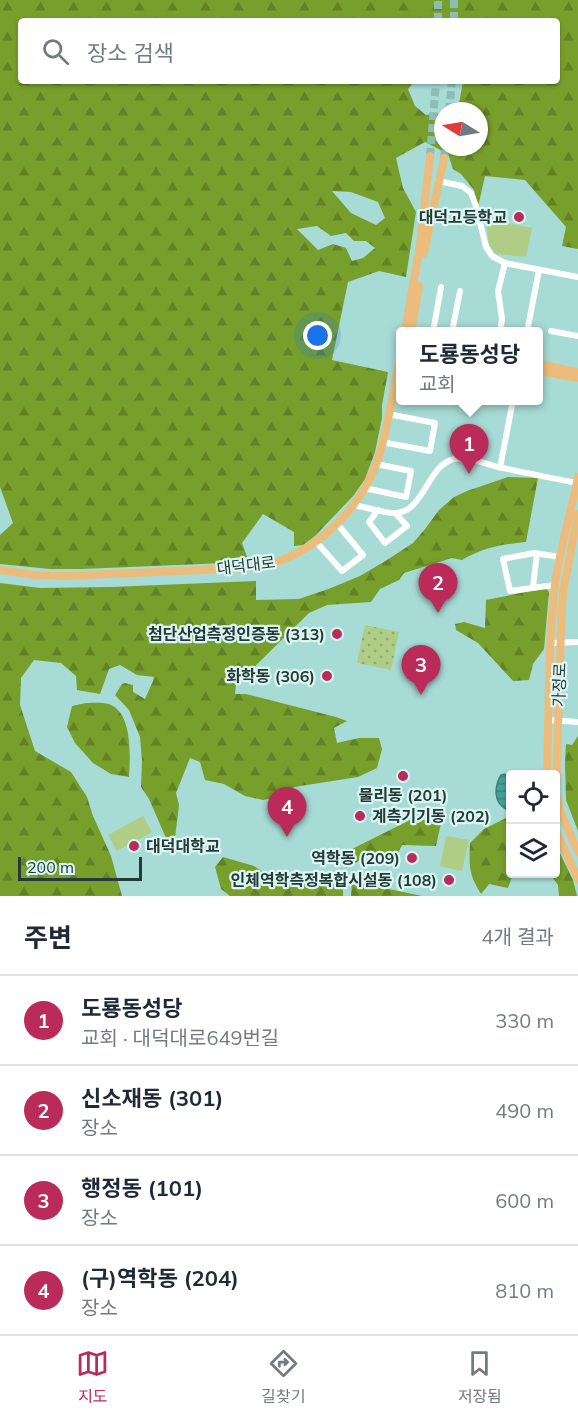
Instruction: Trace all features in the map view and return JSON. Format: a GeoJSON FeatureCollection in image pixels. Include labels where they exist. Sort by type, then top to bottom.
{"type":"FeatureCollection","features":[{"type":"Feature","properties":{"kind":"main road"},"geometry":{"type":"LineString","coordinates":[[406,327],[420,245],[430,156]]}},
{"type":"Feature","properties":{"kind":"main road"},"geometry":{"type":"LineString","coordinates":[[412,327],[430,220],[444,158]]}},
{"type":"Feature","properties":{"kind":"main road"},"geometry":{"type":"LineString","coordinates":[[543,365],[578,372]]}},
{"type":"Feature","properties":{"kind":"main road"},"geometry":{"type":"LineString","coordinates":[[543,371],[578,378]]}},
{"type":"Feature","properties":{"kind":"main road","name":"대덕대로"},"geometry":{"type":"LineString","coordinates":[[0,570],[50,576],[249,568],[289,557],[325,535],[356,502],[365,488],[380,453],[396,377]]}},
{"type":"Feature","properties":{"kind":"main road","name":"대덕대로"},"geometry":{"type":"LineString","coordinates":[[0,575],[69,580],[235,573],[290,562],[319,545],[358,506],[381,465],[396,402]]}},
{"type":"Feature","properties":{"kind":"main road","name":"가정로"},"geometry":{"type":"LineString","coordinates":[[547,770],[555,585],[577,480]]}},
{"type":"Feature","properties":{"kind":"main road","name":"가정로"},"geometry":{"type":"LineString","coordinates":[[578,514],[564,592],[556,794],[561,813],[578,852]]}},
{"type":"Feature","properties":{"kind":"main road"},"geometry":{"type":"LineString","coordinates":[[560,841],[578,879]]}},
{"type":"Feature","properties":{"kind":"street"},"geometry":{"type":"LineString","coordinates":[[438,180],[462,186],[471,193],[486,247],[492,256],[505,263],[578,277]]}},
{"type":"Feature","properties":{"kind":"street"},"geometry":{"type":"LineString","coordinates":[[501,327],[502,319],[498,291],[505,263]]}},
{"type":"Feature","properties":{"kind":"street"},"geometry":{"type":"LineString","coordinates":[[528,327],[539,270]]}},
{"type":"Feature","properties":{"kind":"street"},"geometry":{"type":"LineString","coordinates":[[434,327],[441,287]]}},
{"type":"Feature","properties":{"kind":"street"},"geometry":{"type":"LineString","coordinates":[[454,327],[460,291]]}},
{"type":"Feature","properties":{"kind":"street"},"geometry":{"type":"LineString","coordinates":[[551,331],[578,336]]}},
{"type":"Feature","properties":{"kind":"street"},"geometry":{"type":"LineString","coordinates":[[500,468],[512,405]]}},
{"type":"Feature","properties":{"kind":"street"},"geometry":{"type":"LineString","coordinates":[[387,443],[430,451],[435,423],[393,415]]}},
{"type":"Feature","properties":{"kind":"street"},"geometry":{"type":"LineString","coordinates":[[396,514],[409,508],[438,469],[453,459],[466,459],[500,468],[577,480]]}},
{"type":"Feature","properties":{"kind":"street"},"geometry":{"type":"LineString","coordinates":[[381,465],[411,471],[406,497],[411,506]]}},
{"type":"Feature","properties":{"kind":"street"},"geometry":{"type":"LineString","coordinates":[[369,489],[406,497]]}},
{"type":"Feature","properties":{"kind":"street"},"geometry":{"type":"LineString","coordinates":[[358,506],[378,510],[396,514],[407,526],[385,543],[369,522],[378,510]]}},
{"type":"Feature","properties":{"kind":"street"},"geometry":{"type":"LineString","coordinates":[[319,545],[342,571],[363,555],[339,526]]}},
{"type":"Feature","properties":{"kind":"street"},"geometry":{"type":"LineString","coordinates":[[555,585],[510,591],[502,559],[534,553],[560,558]]}},
{"type":"Feature","properties":{"kind":"street"},"geometry":{"type":"LineString","coordinates":[[533,587],[537,553]]}},
{"type":"Feature","properties":{"kind":"street"},"geometry":{"type":"LineString","coordinates":[[552,643],[578,642]]}},
{"type":"Feature","properties":{"kind":"street"},"geometry":{"type":"LineString","coordinates":[[548,720],[578,722]]}},
{"type":"Feature","properties":{"kind":"green space"},"geometry":{"type":"Polygon","coordinates":[[[0,0],[578,0],[578,249],[562,246],[566,227],[525,180],[485,176],[478,207],[474,190],[461,174],[453,169],[449,156],[488,156],[488,102],[459,102],[462,84],[560,84],[560,18],[18,18],[18,84],[412,84],[408,89],[415,106],[426,115],[434,114],[434,147],[425,142],[396,158],[403,188],[416,212],[406,277],[379,271],[348,282],[332,360],[388,372],[375,452],[365,479],[354,495],[315,536],[303,545],[294,546],[294,532],[263,514],[242,543],[249,562],[50,569],[0,564],[0,535],[13,523],[0,487],[0,0]],[[332,191],[351,213],[376,225],[385,218],[378,202],[351,192],[332,191]],[[317,226],[297,229],[318,250],[333,244],[346,248],[352,261],[363,258],[375,248],[366,241],[354,241],[346,233],[331,236],[317,226]]]}},
{"type":"Feature","properties":{"kind":"green space"},"geometry":{"type":"Polygon","coordinates":[[[486,219],[532,228],[526,257],[494,252],[489,244],[486,219]]]}},
{"type":"Feature","properties":{"kind":"green space"},"geometry":{"type":"Polygon","coordinates":[[[508,477],[538,478],[526,542],[493,547],[462,560],[452,558],[404,573],[399,580],[380,589],[371,602],[327,605],[309,613],[236,685],[235,694],[246,694],[347,721],[334,728],[337,743],[359,738],[379,738],[382,749],[377,768],[358,777],[294,787],[287,795],[263,800],[245,796],[224,784],[205,780],[200,762],[190,758],[176,793],[179,805],[175,838],[166,838],[149,799],[141,787],[140,737],[129,710],[115,695],[125,683],[133,685],[133,692],[145,699],[154,677],[137,675],[120,665],[109,669],[100,694],[77,690],[76,676],[61,663],[34,660],[21,678],[20,705],[35,751],[71,772],[87,797],[111,856],[122,896],[0,896],[0,583],[40,588],[256,581],[256,600],[299,599],[360,576],[413,543],[439,510],[454,497],[508,477]]]}},
{"type":"Feature","properties":{"kind":"green space"},"geometry":{"type":"Polygon","coordinates":[[[546,588],[549,592],[544,649],[533,664],[529,680],[513,681],[478,643],[456,630],[455,624],[464,622],[485,628],[486,600],[546,588]]]}},
{"type":"Feature","properties":{"kind":"green space"},"geometry":{"type":"Polygon","coordinates":[[[365,625],[399,632],[391,670],[357,663],[365,625]]]}},
{"type":"Feature","properties":{"kind":"green space"},"geometry":{"type":"Polygon","coordinates":[[[86,703],[111,705],[123,718],[129,738],[129,777],[111,774],[93,763],[75,743],[67,727],[72,706],[86,703]]]}},
{"type":"Feature","properties":{"kind":"green space"},"geometry":{"type":"Polygon","coordinates":[[[578,736],[578,831],[566,800],[565,763],[566,744],[572,745],[578,736]]]}},
{"type":"Feature","properties":{"kind":"green space"},"geometry":{"type":"Polygon","coordinates":[[[143,816],[152,832],[117,851],[108,835],[143,816]]]}},
{"type":"Feature","properties":{"kind":"green space"},"geometry":{"type":"Polygon","coordinates":[[[414,818],[441,823],[436,846],[402,845],[393,862],[370,862],[375,852],[346,868],[340,855],[414,818]]]}},
{"type":"Feature","properties":{"kind":"green space"},"geometry":{"type":"Polygon","coordinates":[[[506,818],[506,878],[512,878],[508,888],[489,884],[481,894],[471,870],[470,843],[484,829],[506,818]]]}},
{"type":"Feature","properties":{"kind":"green space"},"geometry":{"type":"Polygon","coordinates":[[[446,836],[469,840],[462,871],[440,866],[446,836]]]}},
{"type":"Feature","properties":{"kind":"green space"},"geometry":{"type":"Polygon","coordinates":[[[560,853],[573,880],[577,896],[559,896],[558,885],[553,878],[560,878],[560,853]]]}},
{"type":"Feature","properties":{"kind":"green space"},"geometry":{"type":"Polygon","coordinates":[[[223,857],[254,866],[273,878],[292,881],[309,875],[341,878],[343,896],[230,896],[221,889],[215,867],[223,857]]]}},
{"type":"Feature","properties":{"kind":"green space"},"geometry":{"type":"Polygon","coordinates":[[[352,881],[361,883],[422,896],[351,896],[352,881]]]}},
{"type":"Feature","properties":{"kind":"water"},"geometry":{"type":"Polygon","coordinates":[[[501,775],[506,775],[506,809],[500,804],[496,795],[501,775]]]}},
{"type":"Feature","properties":{"kind":"tunnel"},"geometry":{"type":"LineString","coordinates":[[438,0],[438,18]]}},
{"type":"Feature","properties":{"kind":"tunnel"},"geometry":{"type":"LineString","coordinates":[[454,0],[454,18]]}},
{"type":"Feature","properties":{"kind":"tunnel"},"geometry":{"type":"LineString","coordinates":[[430,156],[436,84]]}},
{"type":"Feature","properties":{"kind":"tunnel"},"geometry":{"type":"LineString","coordinates":[[450,102],[452,84]]}},
{"type":"Feature","properties":{"kind":"place","name":"대덕고등학교"},"geometry":{"type":"Point","coordinates":[519,217]}},
{"type":"Feature","properties":{"kind":"place","name":"도룡동성당"},"geometry":{"type":"Point","coordinates":[469,474]}},
{"type":"Feature","properties":{"kind":"place","name":"신소재동 (301)"},"geometry":{"type":"Point","coordinates":[438,613]}},
{"type":"Feature","properties":{"kind":"place","name":"첨단산업측정인증동 (313)"},"geometry":{"type":"Point","coordinates":[337,634]}},
{"type":"Feature","properties":{"kind":"place","name":"화학동 (306)"},"geometry":{"type":"Point","coordinates":[327,676]}},
{"type":"Feature","properties":{"kind":"place","name":"행정동 (101)"},"geometry":{"type":"Point","coordinates":[421,695]}},
{"type":"Feature","properties":{"kind":"place","name":"물리동 (201)"},"geometry":{"type":"Point","coordinates":[403,776]}},
{"type":"Feature","properties":{"kind":"place","name":"계측기기동 (202)"},"geometry":{"type":"Point","coordinates":[360,816]}},
{"type":"Feature","properties":{"kind":"place","name":"(구)역학동 (204)"},"geometry":{"type":"Point","coordinates":[287,837]}},
{"type":"Feature","properties":{"kind":"place","name":"대덕대학교"},"geometry":{"type":"Point","coordinates":[134,846]}},
{"type":"Feature","properties":{"kind":"place","name":"역학동 (209)"},"geometry":{"type":"Point","coordinates":[412,858]}},
{"type":"Feature","properties":{"kind":"place","name":"인체역학측정복합시설동 (108)"},"geometry":{"type":"Point","coordinates":[449,880]}}]}
